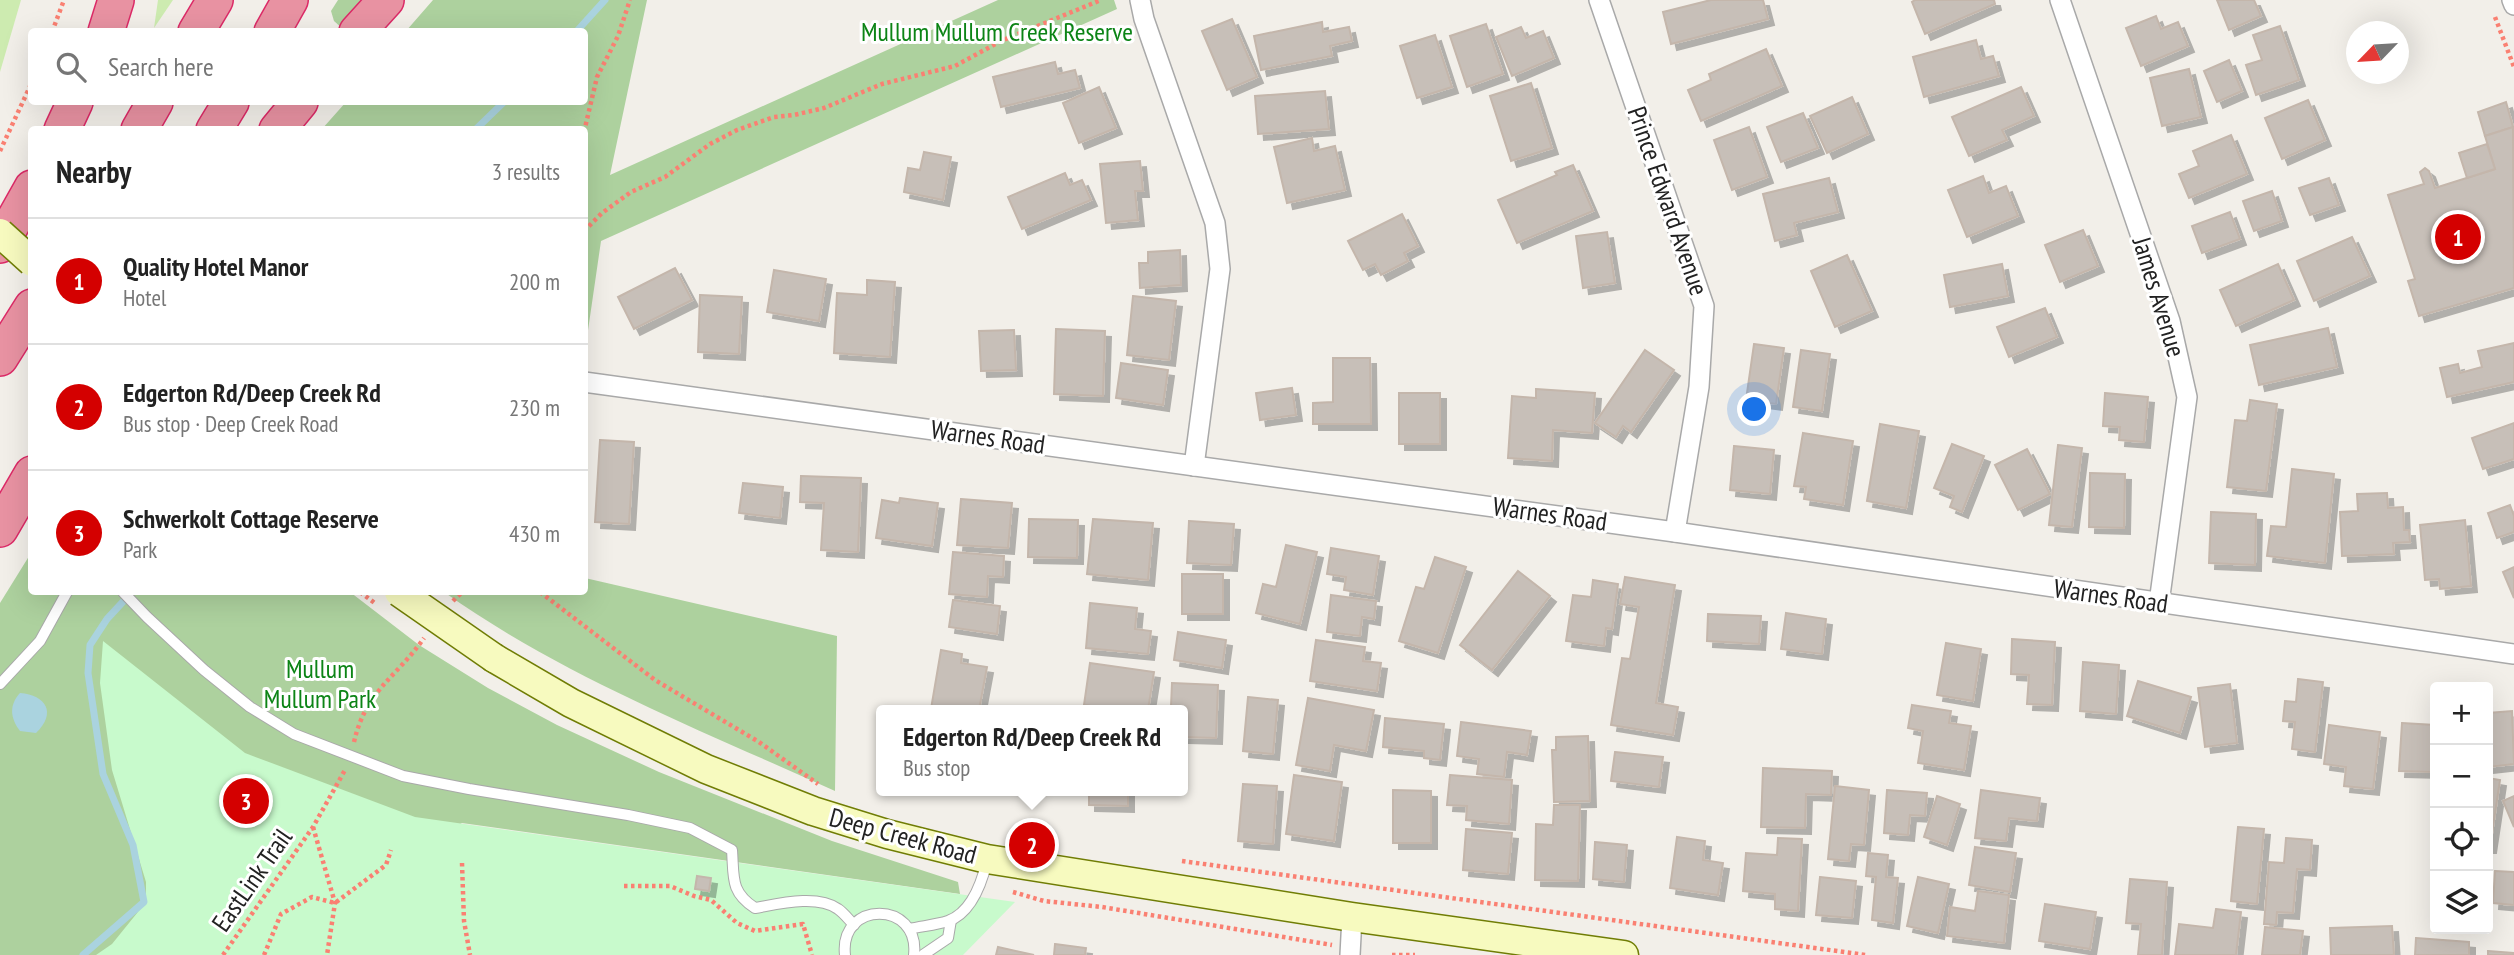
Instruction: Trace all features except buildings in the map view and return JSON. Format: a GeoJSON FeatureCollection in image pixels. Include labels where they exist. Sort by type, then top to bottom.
{"type":"FeatureCollection","features":[{"type":"Feature","properties":{"kind":"highway"},"geometry":{"type":"LineString","coordinates":[[107,28],[116,0]]}},
{"type":"Feature","properties":{"kind":"highway"},"geometry":{"type":"LineString","coordinates":[[198,28],[215,0]]}},
{"type":"Feature","properties":{"kind":"highway"},"geometry":{"type":"LineString","coordinates":[[274,28],[290,0]]}},
{"type":"Feature","properties":{"kind":"highway"},"geometry":{"type":"LineString","coordinates":[[361,28],[386,0]]}},
{"type":"Feature","properties":{"kind":"highway"},"geometry":{"type":"LineString","coordinates":[[64,126],[74,105]]}},
{"type":"Feature","properties":{"kind":"highway"},"geometry":{"type":"LineString","coordinates":[[141,126],[153,105]]}},
{"type":"Feature","properties":{"kind":"highway"},"geometry":{"type":"LineString","coordinates":[[216,126],[229,105]]}},
{"type":"Feature","properties":{"kind":"highway"},"geometry":{"type":"LineString","coordinates":[[280,126],[298,105]]}},
{"type":"Feature","properties":{"kind":"highway"},"geometry":{"type":"LineString","coordinates":[[0,246],[28,195]]}},
{"type":"Feature","properties":{"kind":"highway"},"geometry":{"type":"LineString","coordinates":[[0,358],[28,313]]}},
{"type":"Feature","properties":{"kind":"highway"},"geometry":{"type":"LineString","coordinates":[[0,529],[28,481]]}},
{"type":"Feature","properties":{"kind":"main road"},"geometry":{"type":"LineString","coordinates":[[0,233],[28,258]]}},
{"type":"Feature","properties":{"kind":"main road","name":"Deep Creek Road"},"geometry":{"type":"LineString","coordinates":[[403,595],[494,658],[571,704],[706,769],[813,811],[887,834],[985,871],[1352,916],[1624,955]]}},
{"type":"Feature","properties":{"kind":"street","name":"Prince Edward Avenue"},"geometry":{"type":"LineString","coordinates":[[1599,0],[1704,306],[1699,387],[1675,531]]}},
{"type":"Feature","properties":{"kind":"street","name":"James Avenue"},"geometry":{"type":"LineString","coordinates":[[2060,0],[2170,321],[2188,397],[2159,603]]}},
{"type":"Feature","properties":{"kind":"street"},"geometry":{"type":"LineString","coordinates":[[2512,0],[2514,5]]}},
{"type":"Feature","properties":{"kind":"street"},"geometry":{"type":"LineString","coordinates":[[1142,10],[1215,223],[1220,269],[1194,466]]}},
{"type":"Feature","properties":{"kind":"street","name":"Warnes Road"},"geometry":{"type":"LineString","coordinates":[[588,383],[1675,531],[2514,653]]}},
{"type":"Feature","properties":{"kind":"street"},"geometry":{"type":"LineString","coordinates":[[1349,952],[1352,916]]}},
{"type":"Feature","properties":{"kind":"lane"},"geometry":{"type":"LineString","coordinates":[[0,684],[40,641],[65,595]]}},
{"type":"Feature","properties":{"kind":"lane"},"geometry":{"type":"LineString","coordinates":[[126,595],[204,670],[250,706],[295,734],[403,776],[690,828],[732,850],[735,882],[741,899],[755,908],[794,901],[827,904],[838,909],[854,925]]}},
{"type":"Feature","properties":{"kind":"lane"},"geometry":{"type":"LineString","coordinates":[[909,929],[951,920],[972,901],[985,871]]}},
{"type":"Feature","properties":{"kind":"lane"},"geometry":{"type":"LineString","coordinates":[[845,955],[846,940],[854,925],[862,918],[882,913],[900,919],[909,929],[914,940],[914,955]]}},
{"type":"Feature","properties":{"kind":"lane"},"geometry":{"type":"LineString","coordinates":[[923,955],[948,938],[951,920]]}},
{"type":"Feature","properties":{"kind":"path"},"geometry":{"type":"LineString","coordinates":[[54,28],[64,0]]}},
{"type":"Feature","properties":{"kind":"path"},"geometry":{"type":"LineString","coordinates":[[585,126],[597,77],[618,36],[631,0]]}},
{"type":"Feature","properties":{"kind":"path"},"geometry":{"type":"LineString","coordinates":[[588,227],[631,192],[665,177],[710,144],[737,130],[774,117],[824,107],[882,84],[955,66],[1001,41],[1101,0]]}},
{"type":"Feature","properties":{"kind":"path"},"geometry":{"type":"LineString","coordinates":[[2493,11],[2514,67]]}},
{"type":"Feature","properties":{"kind":"path"},"geometry":{"type":"LineString","coordinates":[[0,151],[28,91]]}},
{"type":"Feature","properties":{"kind":"path"},"geometry":{"type":"LineString","coordinates":[[544,595],[655,680],[758,742],[805,773],[823,790],[812,787]]}},
{"type":"Feature","properties":{"kind":"path","name":"EastLink Trail"},"geometry":{"type":"LineString","coordinates":[[223,955],[313,827],[341,781],[351,755],[359,719],[369,702],[427,634]]}},
{"type":"Feature","properties":{"kind":"path"},"geometry":{"type":"LineString","coordinates":[[313,827],[335,903],[327,955]]}},
{"type":"Feature","properties":{"kind":"path"},"geometry":{"type":"LineString","coordinates":[[335,903],[386,865],[391,850]]}},
{"type":"Feature","properties":{"kind":"path"},"geometry":{"type":"LineString","coordinates":[[1171,860],[1866,955]]}},
{"type":"Feature","properties":{"kind":"path"},"geometry":{"type":"LineString","coordinates":[[462,863],[464,920],[470,955]]}},
{"type":"Feature","properties":{"kind":"path"},"geometry":{"type":"LineString","coordinates":[[985,871],[1044,901],[1102,907],[1349,952]]}},
{"type":"Feature","properties":{"kind":"path"},"geometry":{"type":"LineString","coordinates":[[624,886],[670,886],[694,897],[711,900],[737,923],[755,930],[803,924],[812,955]]}},
{"type":"Feature","properties":{"kind":"path"},"geometry":{"type":"LineString","coordinates":[[265,955],[281,914],[312,897],[335,903]]}},
{"type":"Feature","properties":{"kind":"path"},"geometry":{"type":"LineString","coordinates":[[1392,955],[1415,955]]}},
{"type":"Feature","properties":{"kind":"green space"},"geometry":{"type":"Polygon","coordinates":[[[0,0],[21,0],[0,72],[0,0]]]}},
{"type":"Feature","properties":{"kind":"green space"},"geometry":{"type":"Polygon","coordinates":[[[158,0],[173,0],[154,28],[158,0]]]}},
{"type":"Feature","properties":{"kind":"green space"},"geometry":{"type":"Polygon","coordinates":[[[338,0],[370,0],[346,28],[334,21],[331,11],[338,0]]]}},
{"type":"Feature","properties":{"kind":"green space","name":"Mullum Mullum Creek Reserve"},"geometry":{"type":"Polygon","coordinates":[[[433,0],[647,0],[610,175],[998,0],[1114,0],[1117,9],[601,241],[588,330],[588,126],[325,126],[343,105],[588,105],[588,28],[409,28],[433,0]]]}},
{"type":"Feature","properties":{"kind":"green space","name":"Mullum Mullum Park"},"geometry":{"type":"Polygon","coordinates":[[[28,558],[28,595],[354,595],[419,645],[488,688],[557,725],[659,772],[832,841],[958,882],[960,894],[462,823],[212,955],[0,955],[0,603],[28,558]]]}},
{"type":"Feature","properties":{"kind":"green space"},"geometry":{"type":"Polygon","coordinates":[[[588,579],[837,636],[835,791],[634,700],[536,650],[448,595],[588,595],[588,579]]]}},
{"type":"Feature","properties":{"kind":"green space"},"geometry":{"type":"Polygon","coordinates":[[[103,641],[245,753],[415,817],[1015,902],[963,955],[96,955],[112,944],[146,902],[146,882],[112,770],[100,683],[103,641]]]}},
{"type":"Feature","properties":{"kind":"water"},"geometry":{"type":"Polygon","coordinates":[[[20,693],[36,697],[46,706],[46,719],[36,733],[20,731],[14,721],[13,707],[20,693]]]}},
{"type":"Feature","properties":{"kind":"waterway"},"geometry":{"type":"LineString","coordinates":[[580,28],[605,0]]}},
{"type":"Feature","properties":{"kind":"waterway"},"geometry":{"type":"LineString","coordinates":[[479,126],[501,105]]}},
{"type":"Feature","properties":{"kind":"waterway"},"geometry":{"type":"LineString","coordinates":[[83,955],[144,902],[133,845],[103,774],[88,673],[90,645],[107,619],[129,595]]}},
{"type":"Feature","properties":{"kind":"place","name":"Quality Hotel Manor"},"geometry":{"type":"Point","coordinates":[2458,237]}},
{"type":"Feature","properties":{"kind":"place","name":"Schwerkolt Cottage Reserve"},"geometry":{"type":"Point","coordinates":[246,801]}},
{"type":"Feature","properties":{"kind":"place","name":"Edgerton Rd/Deep Creek Rd"},"geometry":{"type":"Point","coordinates":[1032,845]}}]}
